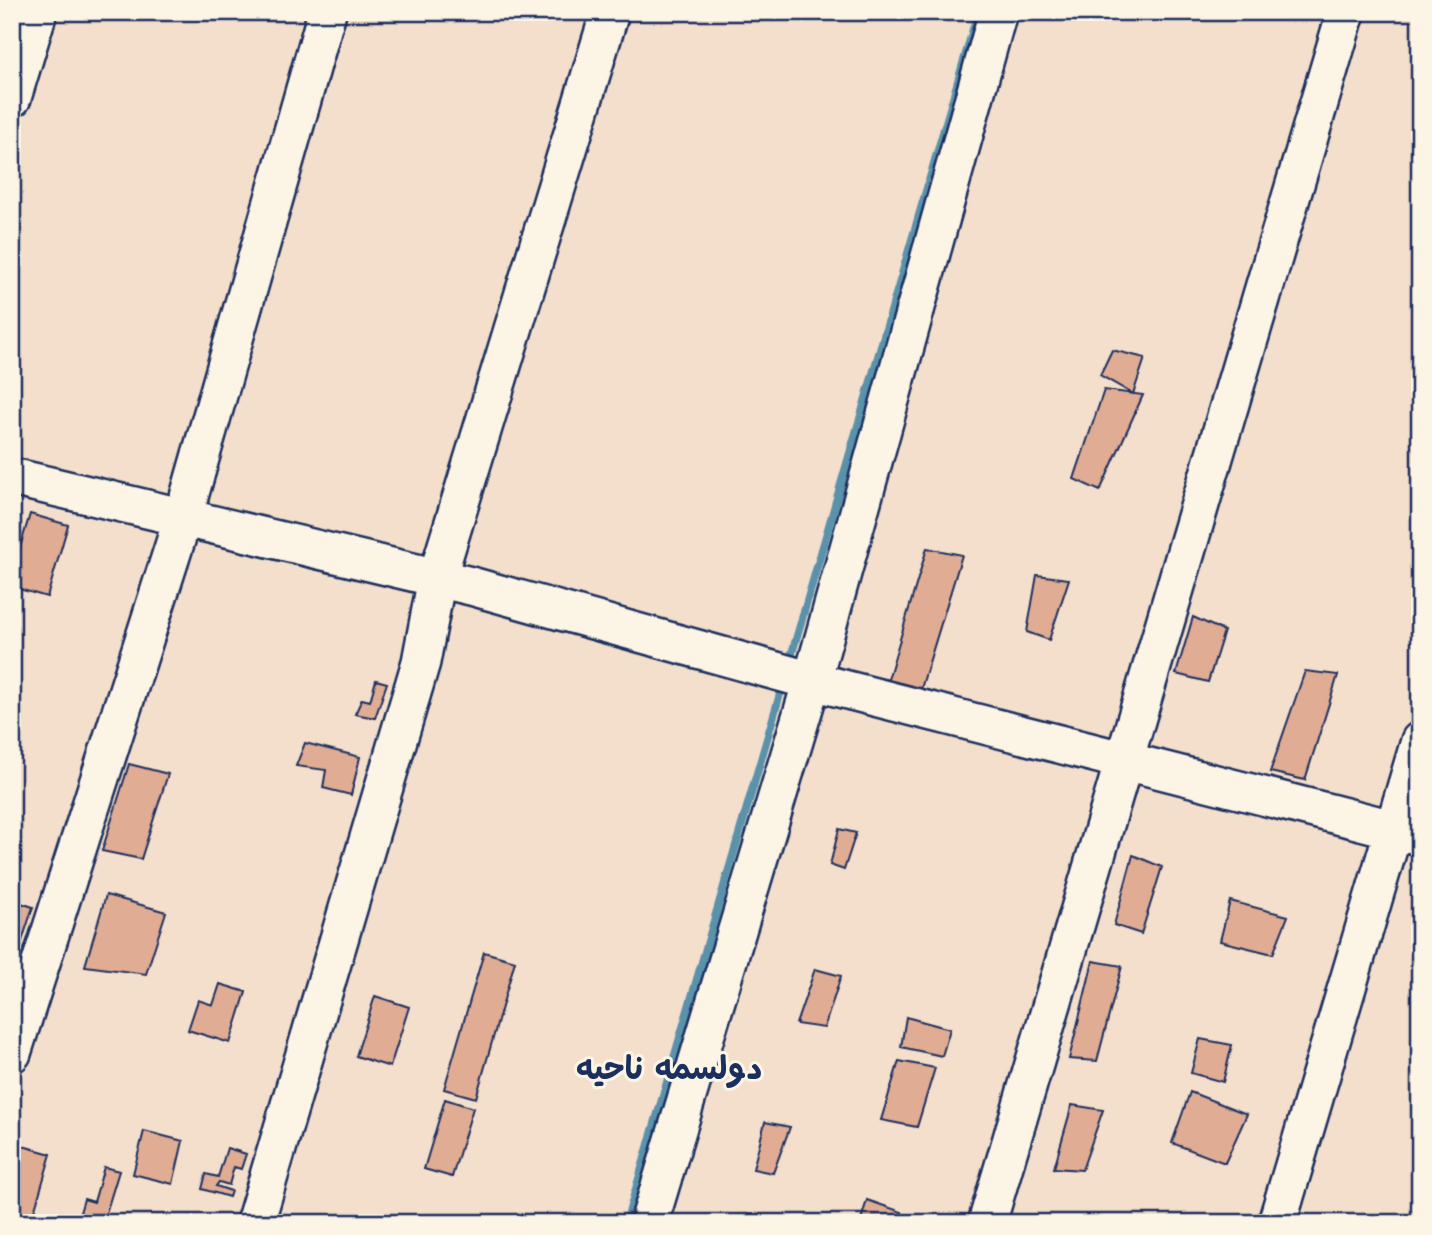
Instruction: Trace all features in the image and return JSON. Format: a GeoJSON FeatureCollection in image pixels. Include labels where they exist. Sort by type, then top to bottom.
{"type":"FeatureCollection","features":[{"type":"Feature","properties":{"kind":"street"},"geometry":{"type":"LineString","coordinates":[[12,98],[38,12]]}},
{"type":"Feature","properties":{"kind":"street"},"geometry":{"type":"LineString","coordinates":[[12,1053],[183,518],[327,12]]}},
{"type":"Feature","properties":{"kind":"street"},"geometry":{"type":"LineString","coordinates":[[255,1223],[421,662],[437,578],[610,12]]}},
{"type":"Feature","properties":{"kind":"street"},"geometry":{"type":"LineString","coordinates":[[649,1223],[812,681],[998,12]]}},
{"type":"Feature","properties":{"kind":"street"},"geometry":{"type":"LineString","coordinates":[[987,1223],[1346,12]]}},
{"type":"Feature","properties":{"kind":"street"},"geometry":{"type":"LineString","coordinates":[[12,477],[437,578],[812,681],[1407,832]]}},
{"type":"Feature","properties":{"kind":"street"},"geometry":{"type":"LineString","coordinates":[[1277,1223],[1407,832],[1420,741]]}},
{"type":"Feature","properties":{"kind":"building"},"geometry":{"type":"Polygon","coordinates":[[[1112,350],[1145,358],[1133,394],[1100,375],[1112,350]]]}},
{"type":"Feature","properties":{"kind":"building"},"geometry":{"type":"Polygon","coordinates":[[[1104,390],[1143,395],[1100,491],[1074,479],[1104,390]]]}},
{"type":"Feature","properties":{"kind":"building"},"geometry":{"type":"Polygon","coordinates":[[[30,514],[68,525],[47,597],[12,587],[12,574],[30,514]]]}},
{"type":"Feature","properties":{"kind":"building"},"geometry":{"type":"Polygon","coordinates":[[[927,548],[962,555],[920,692],[887,683],[927,548]]]}},
{"type":"Feature","properties":{"kind":"building"},"geometry":{"type":"Polygon","coordinates":[[[1037,575],[1069,579],[1049,640],[1027,632],[1037,575]]]}},
{"type":"Feature","properties":{"kind":"building"},"geometry":{"type":"Polygon","coordinates":[[[1193,617],[1224,631],[1208,682],[1176,674],[1193,617]]]}},
{"type":"Feature","properties":{"kind":"building"},"geometry":{"type":"Polygon","coordinates":[[[1305,671],[1338,675],[1305,780],[1270,772],[1305,671]]]}},
{"type":"Feature","properties":{"kind":"building"},"geometry":{"type":"Polygon","coordinates":[[[376,680],[387,683],[375,718],[355,714],[362,699],[370,701],[376,680]]]}},
{"type":"Feature","properties":{"kind":"building"},"geometry":{"type":"Polygon","coordinates":[[[305,743],[360,757],[351,795],[323,788],[326,770],[296,766],[305,743]]]}},
{"type":"Feature","properties":{"kind":"building"},"geometry":{"type":"Polygon","coordinates":[[[129,764],[168,774],[141,859],[102,851],[129,764]]]}},
{"type":"Feature","properties":{"kind":"building"},"geometry":{"type":"Polygon","coordinates":[[[839,829],[856,833],[844,870],[830,865],[839,829]]]}},
{"type":"Feature","properties":{"kind":"building"},"geometry":{"type":"Polygon","coordinates":[[[1133,855],[1162,867],[1141,934],[1114,925],[1133,855]]]}},
{"type":"Feature","properties":{"kind":"building"},"geometry":{"type":"Polygon","coordinates":[[[106,895],[166,912],[146,974],[85,966],[106,895]]]}},
{"type":"Feature","properties":{"kind":"building"},"geometry":{"type":"Polygon","coordinates":[[[1230,901],[1288,916],[1273,954],[1220,941],[1230,901]]]}},
{"type":"Feature","properties":{"kind":"building"},"geometry":{"type":"Polygon","coordinates":[[[21,903],[33,907],[19,950],[12,948],[12,930],[21,903]]]}},
{"type":"Feature","properties":{"kind":"building"},"geometry":{"type":"Polygon","coordinates":[[[484,952],[515,961],[476,1098],[444,1089],[484,952]]]}},
{"type":"Feature","properties":{"kind":"building"},"geometry":{"type":"Polygon","coordinates":[[[1093,961],[1122,966],[1097,1061],[1069,1059],[1093,961]]]}},
{"type":"Feature","properties":{"kind":"building"},"geometry":{"type":"Polygon","coordinates":[[[815,969],[841,976],[824,1028],[796,1024],[815,969]]]}},
{"type":"Feature","properties":{"kind":"building"},"geometry":{"type":"Polygon","coordinates":[[[220,984],[246,992],[230,1043],[188,1030],[198,1000],[213,1005],[220,984]]]}},
{"type":"Feature","properties":{"kind":"building"},"geometry":{"type":"Polygon","coordinates":[[[375,996],[409,1007],[390,1067],[356,1056],[375,996]]]}},
{"type":"Feature","properties":{"kind":"building"},"geometry":{"type":"Polygon","coordinates":[[[906,1017],[950,1029],[942,1056],[901,1047],[906,1017]]]}},
{"type":"Feature","properties":{"kind":"building"},"geometry":{"type":"Polygon","coordinates":[[[1200,1039],[1232,1045],[1223,1082],[1191,1073],[1200,1039]]]}},
{"type":"Feature","properties":{"kind":"building"},"geometry":{"type":"Polygon","coordinates":[[[899,1061],[935,1068],[917,1127],[881,1120],[899,1061]]]}},
{"type":"Feature","properties":{"kind":"building"},"geometry":{"type":"Polygon","coordinates":[[[1190,1092],[1247,1114],[1225,1163],[1172,1143],[1190,1092]]]}},
{"type":"Feature","properties":{"kind":"building"},"geometry":{"type":"Polygon","coordinates":[[[445,1099],[473,1108],[452,1177],[424,1169],[445,1099]]]}},
{"type":"Feature","properties":{"kind":"building"},"geometry":{"type":"Polygon","coordinates":[[[1072,1105],[1103,1110],[1082,1170],[1054,1168],[1072,1105]]]}},
{"type":"Feature","properties":{"kind":"building"},"geometry":{"type":"Polygon","coordinates":[[[765,1122],[790,1127],[773,1173],[753,1169],[765,1122]]]}},
{"type":"Feature","properties":{"kind":"building"},"geometry":{"type":"Polygon","coordinates":[[[144,1131],[183,1141],[173,1184],[133,1174],[144,1131]]]}},
{"type":"Feature","properties":{"kind":"building"},"geometry":{"type":"Polygon","coordinates":[[[12,1143],[51,1154],[31,1222],[12,1217],[12,1143]]]}},
{"type":"Feature","properties":{"kind":"building"},"geometry":{"type":"Polygon","coordinates":[[[227,1148],[246,1154],[241,1169],[234,1167],[229,1185],[219,1182],[216,1186],[231,1191],[229,1197],[202,1189],[206,1174],[218,1177],[227,1148]]]}},
{"type":"Feature","properties":{"kind":"building"},"geometry":{"type":"Polygon","coordinates":[[[104,1167],[119,1171],[103,1223],[77,1223],[84,1199],[94,1202],[104,1167]]]}},
{"type":"Feature","properties":{"kind":"building"},"geometry":{"type":"Polygon","coordinates":[[[867,1200],[902,1212],[898,1223],[860,1223],[867,1200]]]}},
{"type":"Feature","properties":{"kind":"waterway"},"geometry":{"type":"LineString","coordinates":[[792,653],[978,12]]}},
{"type":"Feature","properties":{"kind":"waterway"},"geometry":{"type":"LineString","coordinates":[[626,1223],[780,694]]}},
{"type":"Feature","properties":{"kind":"district","name":"دولسمه ناحیه"},"geometry":{"type":"Point","coordinates":[669,1068]}}]}
